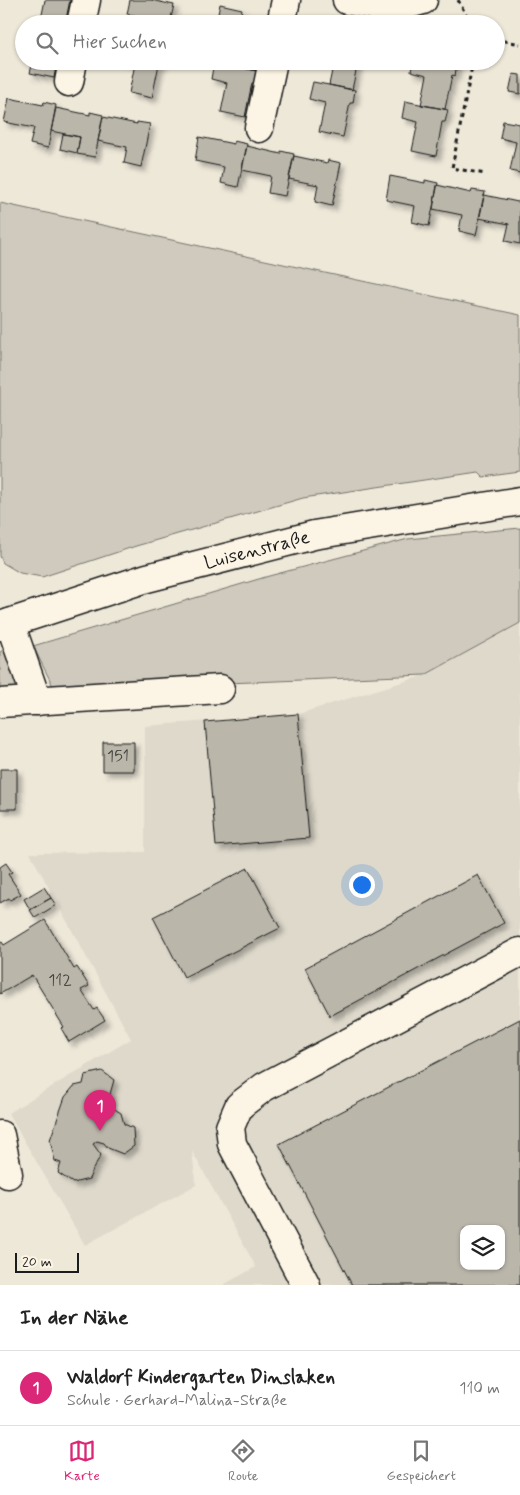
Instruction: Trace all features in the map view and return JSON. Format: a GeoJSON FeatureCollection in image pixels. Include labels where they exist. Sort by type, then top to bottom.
{"type":"FeatureCollection","features":[{"type":"Feature","properties":{"kind":"street"},"geometry":{"type":"LineString","coordinates":[[83,15],[86,0]]}},
{"type":"Feature","properties":{"kind":"street"},"geometry":{"type":"LineString","coordinates":[[283,15],[286,0]]}},
{"type":"Feature","properties":{"kind":"street"},"geometry":{"type":"LineString","coordinates":[[347,0],[391,9],[423,0]]}},
{"type":"Feature","properties":{"kind":"street"},"geometry":{"type":"LineString","coordinates":[[259,128],[271,70]]}},
{"type":"Feature","properties":{"kind":"street","name":"Luisenstraße"},"geometry":{"type":"LineString","coordinates":[[5,624],[147,578],[314,535],[520,501]]}},
{"type":"Feature","properties":{"kind":"street"},"geometry":{"type":"LineString","coordinates":[[5,624],[37,700]]}},
{"type":"Feature","properties":{"kind":"street"},"geometry":{"type":"LineString","coordinates":[[0,703],[220,689]]}},
{"type":"Feature","properties":{"kind":"street"},"geometry":{"type":"LineString","coordinates":[[306,1285],[232,1144],[230,1127],[239,1106],[264,1087],[520,952]]}},
{"type":"Feature","properties":{"kind":"street"},"geometry":{"type":"LineString","coordinates":[[0,1135],[8,1174]]}},
{"type":"Feature","properties":{"kind":"path"},"geometry":{"type":"LineString","coordinates":[[458,0],[466,15]]}},
{"type":"Feature","properties":{"kind":"path"},"geometry":{"type":"LineString","coordinates":[[505,41],[520,44]]}},
{"type":"Feature","properties":{"kind":"path"},"geometry":{"type":"LineString","coordinates":[[471,70],[452,168],[485,174]]}},
{"type":"Feature","properties":{"kind":"shaded area"},"geometry":{"type":"Polygon","coordinates":[[[0,203],[520,315],[520,472],[483,477],[478,472],[303,498],[136,546],[42,577],[20,573],[3,563],[0,556],[0,203]]]}},
{"type":"Feature","properties":{"kind":"shaded area"},"geometry":{"type":"Polygon","coordinates":[[[520,528],[520,623],[425,675],[55,690],[33,646],[269,576],[408,539],[520,528]]]}},
{"type":"Feature","properties":{"kind":"shaded area"},"geometry":{"type":"Polygon","coordinates":[[[520,623],[520,1285],[223,1285],[256,1267],[192,1151],[196,1185],[85,1245],[8,1113],[131,1039],[30,853],[145,852],[145,726],[298,714],[425,675],[520,623]]]}},
{"type":"Feature","properties":{"kind":"shaded area"},"geometry":{"type":"Polygon","coordinates":[[[5,649],[21,692],[0,696],[0,652],[5,649]]]}},
{"type":"Feature","properties":{"kind":"building"},"geometry":{"type":"Polygon","coordinates":[[[45,0],[70,0],[67,15],[42,15],[45,0]]]}},
{"type":"Feature","properties":{"kind":"building"},"geometry":{"type":"Polygon","coordinates":[[[130,0],[151,0],[174,5],[172,15],[127,14],[130,0]]]}},
{"type":"Feature","properties":{"kind":"building"},"geometry":{"type":"Polygon","coordinates":[[[220,4],[242,9],[241,15],[218,14],[220,4]]]}},
{"type":"Feature","properties":{"kind":"building"},"geometry":{"type":"Polygon","coordinates":[[[31,70],[55,70],[54,78],[30,73],[31,70]]]}},
{"type":"Feature","properties":{"kind":"building"},"geometry":{"type":"Polygon","coordinates":[[[134,70],[158,70],[152,98],[129,93],[134,70]]]}},
{"type":"Feature","properties":{"kind":"building"},"geometry":{"type":"Polygon","coordinates":[[[213,70],[257,71],[254,83],[252,83],[245,117],[221,112],[227,83],[211,79],[213,70]]]}},
{"type":"Feature","properties":{"kind":"building"},"geometry":{"type":"Polygon","coordinates":[[[332,70],[356,70],[352,90],[329,85],[332,70]]]}},
{"type":"Feature","properties":{"kind":"building"},"geometry":{"type":"Polygon","coordinates":[[[456,70],[455,76],[452,75],[445,109],[421,105],[427,75],[411,71],[456,70]]]}},
{"type":"Feature","properties":{"kind":"building"},"geometry":{"type":"Polygon","coordinates":[[[513,74],[520,75],[520,94],[509,92],[513,74]]]}},
{"type":"Feature","properties":{"kind":"building"},"geometry":{"type":"Polygon","coordinates":[[[313,82],[355,90],[353,103],[350,103],[343,137],[319,132],[325,103],[309,99],[313,82]]]}},
{"type":"Feature","properties":{"kind":"building"},"geometry":{"type":"Polygon","coordinates":[[[9,98],[43,105],[44,102],[56,105],[48,148],[30,144],[34,128],[4,122],[9,98]]]}},
{"type":"Feature","properties":{"kind":"building"},"geometry":{"type":"Polygon","coordinates":[[[405,101],[448,110],[445,122],[442,122],[436,156],[412,151],[418,122],[402,118],[405,101]]]}},
{"type":"Feature","properties":{"kind":"building"},"geometry":{"type":"Polygon","coordinates":[[[56,108],[90,115],[90,112],[103,115],[95,157],[77,154],[80,137],[51,131],[56,108]]]}},
{"type":"Feature","properties":{"kind":"building"},"geometry":{"type":"Polygon","coordinates":[[[103,117],[137,124],[137,122],[150,124],[141,167],[124,163],[127,147],[98,141],[103,117]]]}},
{"type":"Feature","properties":{"kind":"building"},"geometry":{"type":"Polygon","coordinates":[[[503,121],[520,124],[520,173],[510,171],[516,142],[500,138],[503,121]]]}},
{"type":"Feature","properties":{"kind":"building"},"geometry":{"type":"Polygon","coordinates":[[[63,134],[80,137],[77,153],[60,149],[63,134]]]}},
{"type":"Feature","properties":{"kind":"building"},"geometry":{"type":"Polygon","coordinates":[[[199,137],[234,144],[234,141],[247,144],[238,187],[221,183],[224,167],[195,161],[199,137]]]}},
{"type":"Feature","properties":{"kind":"building"},"geometry":{"type":"Polygon","coordinates":[[[247,146],[281,154],[281,151],[294,154],[285,196],[268,193],[271,176],[242,170],[247,146]]]}},
{"type":"Feature","properties":{"kind":"building"},"geometry":{"type":"Polygon","coordinates":[[[294,156],[327,163],[328,160],[341,163],[332,206],[315,202],[318,185],[289,179],[294,156]]]}},
{"type":"Feature","properties":{"kind":"building"},"geometry":{"type":"Polygon","coordinates":[[[390,176],[425,183],[425,180],[438,183],[429,226],[412,222],[415,206],[386,200],[390,176]]]}},
{"type":"Feature","properties":{"kind":"building"},"geometry":{"type":"Polygon","coordinates":[[[437,185],[471,193],[472,190],[485,192],[476,235],[459,231],[462,215],[433,209],[437,185]]]}},
{"type":"Feature","properties":{"kind":"building"},"geometry":{"type":"Polygon","coordinates":[[[484,195],[518,202],[520,200],[520,244],[505,241],[509,224],[479,218],[484,195]]]}},
{"type":"Feature","properties":{"kind":"building"},"geometry":{"type":"Polygon","coordinates":[[[298,714],[309,838],[216,846],[205,722],[298,714]]]}},
{"type":"Feature","properties":{"kind":"building"},"geometry":{"type":"Polygon","coordinates":[[[103,742],[134,742],[134,771],[103,771],[103,742]]]}},
{"type":"Feature","properties":{"kind":"building"},"geometry":{"type":"Polygon","coordinates":[[[0,769],[17,769],[17,809],[0,809],[0,769]]]}},
{"type":"Feature","properties":{"kind":"building"},"geometry":{"type":"Polygon","coordinates":[[[6,863],[12,872],[8,874],[21,894],[0,903],[0,867],[6,863]]]}},
{"type":"Feature","properties":{"kind":"building"},"geometry":{"type":"Polygon","coordinates":[[[248,868],[280,928],[184,977],[153,917],[248,868]]]}},
{"type":"Feature","properties":{"kind":"building"},"geometry":{"type":"Polygon","coordinates":[[[478,875],[504,923],[330,1016],[305,968],[478,875]]]}},
{"type":"Feature","properties":{"kind":"building"},"geometry":{"type":"Polygon","coordinates":[[[44,887],[51,898],[30,910],[24,899],[44,887]]]}},
{"type":"Feature","properties":{"kind":"building"},"geometry":{"type":"Polygon","coordinates":[[[51,898],[56,905],[35,918],[30,910],[51,898]]]}},
{"type":"Feature","properties":{"kind":"building"},"geometry":{"type":"Polygon","coordinates":[[[45,920],[74,969],[77,967],[89,986],[81,990],[94,1010],[97,1008],[105,1020],[69,1042],[61,1028],[64,1027],[32,975],[0,994],[0,943],[2,942],[4,945],[45,920]]]}},
{"type":"Feature","properties":{"kind":"building"},"geometry":{"type":"Polygon","coordinates":[[[520,1019],[520,1285],[352,1285],[279,1144],[520,1019]]]}},
{"type":"Feature","properties":{"kind":"building"},"geometry":{"type":"Polygon","coordinates":[[[102,1071],[114,1080],[110,1094],[110,1104],[121,1113],[124,1124],[133,1128],[134,1146],[123,1154],[97,1141],[93,1144],[101,1155],[89,1179],[73,1183],[58,1173],[61,1163],[55,1161],[50,1140],[65,1097],[74,1086],[83,1084],[85,1075],[102,1071]]]}},
{"type":"Feature","properties":{"kind":"place","name":"Waldorf Kindergarten Dinslaken"},"geometry":{"type":"Point","coordinates":[100,1131]}}]}
